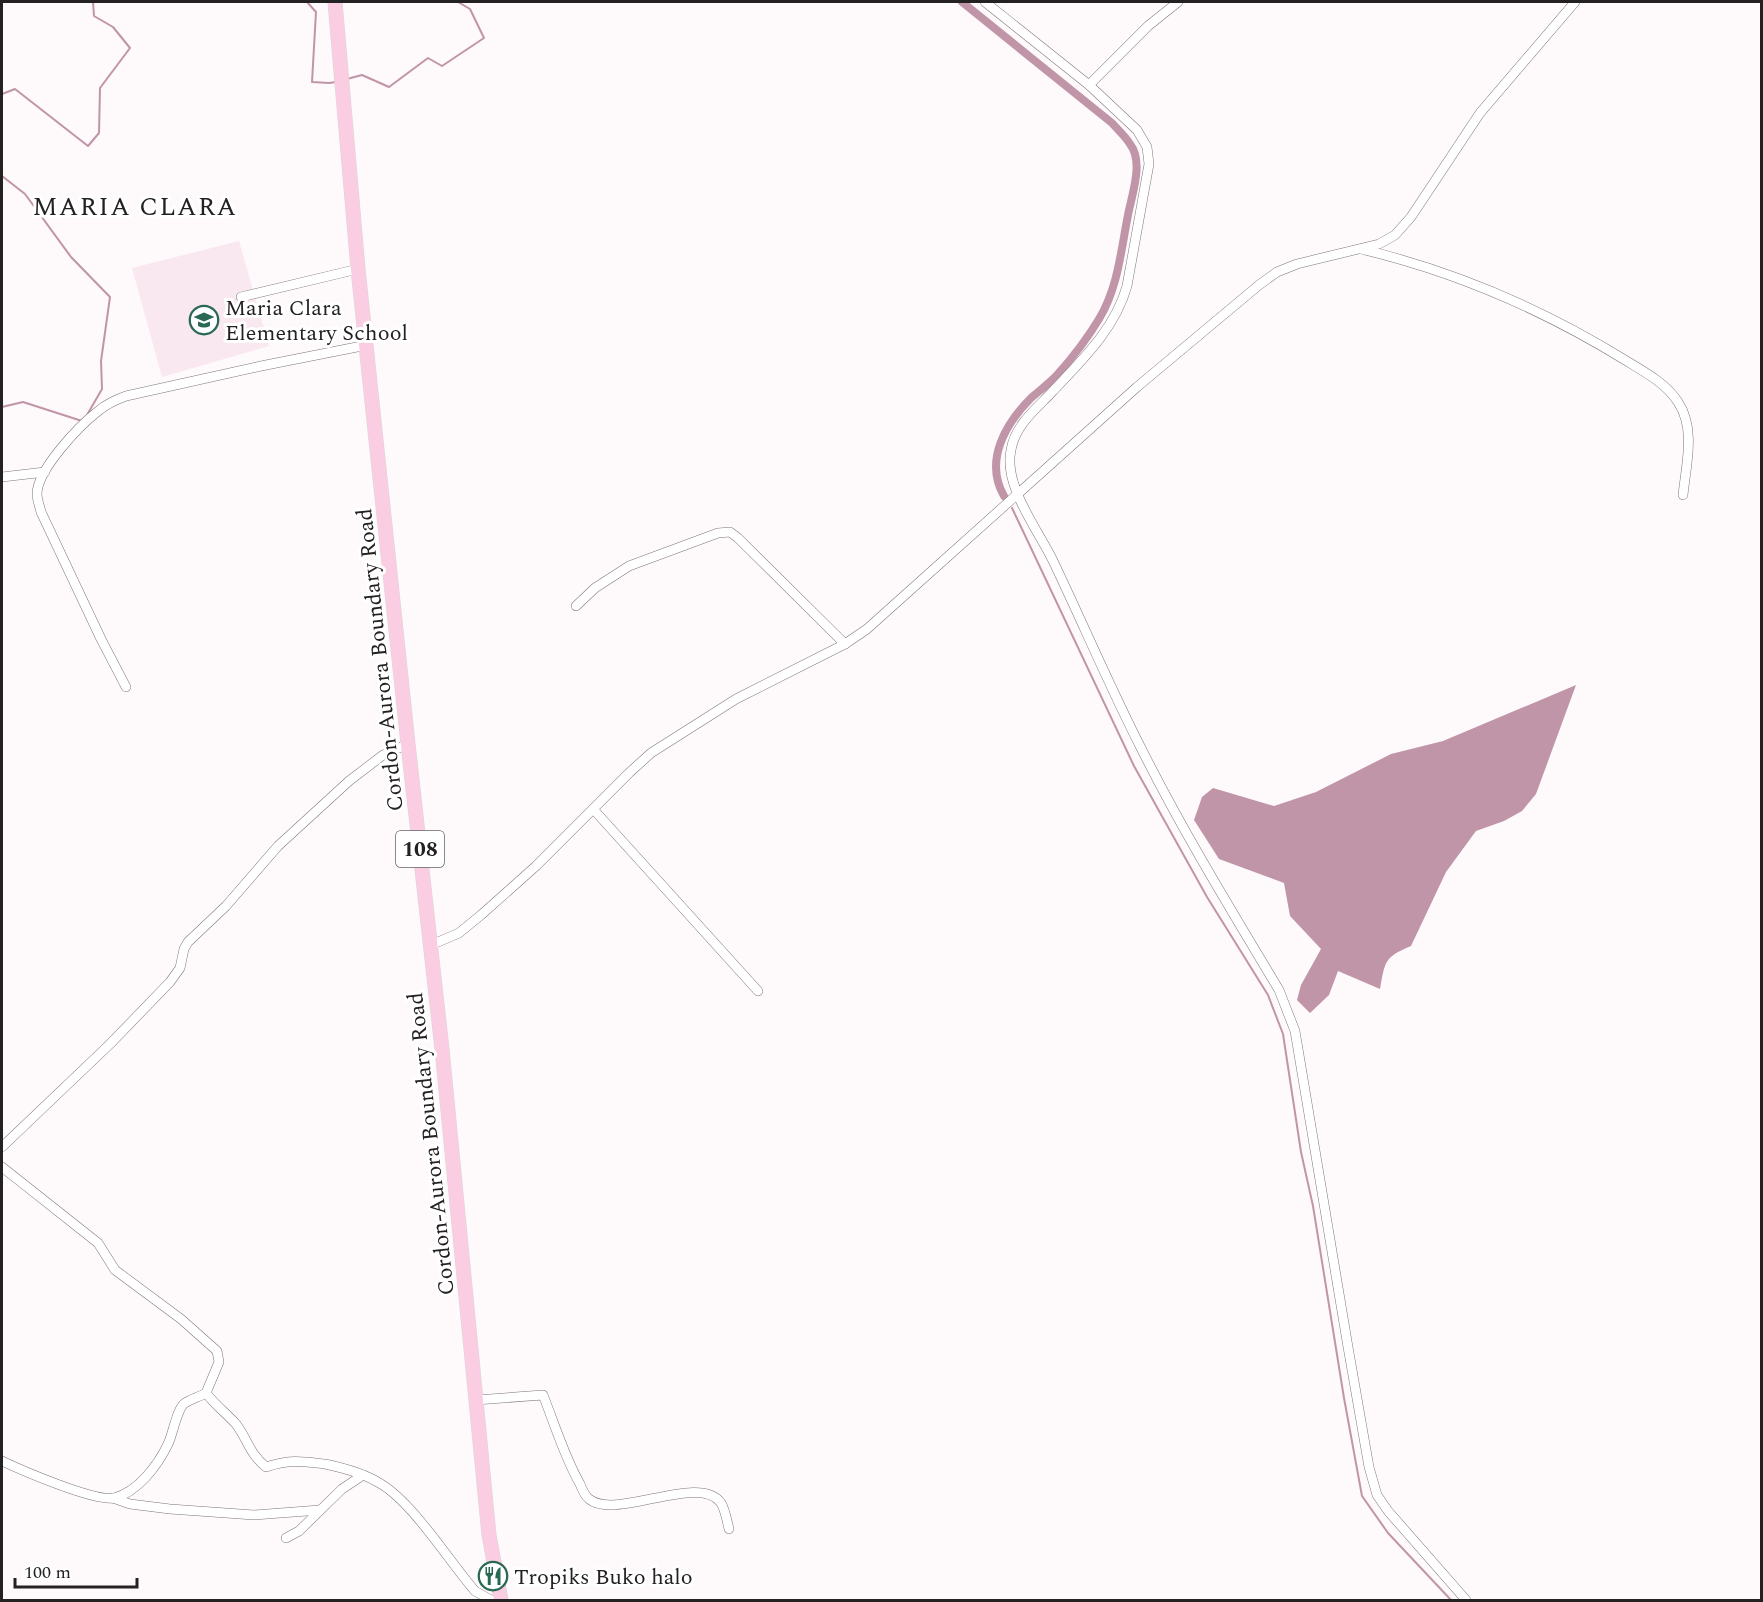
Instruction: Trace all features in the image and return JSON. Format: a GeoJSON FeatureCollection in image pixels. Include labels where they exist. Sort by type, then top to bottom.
{"type":"FeatureCollection","features":[{"type":"Feature","properties":{"kind":"main road","name":"Cordon-Aurora Boundary Road"},"geometry":{"type":"LineString","coordinates":[[335,2],[358,269],[431,945],[489,1535],[501,1600]]}},
{"type":"Feature","properties":{"kind":"street"},"geometry":{"type":"LineString","coordinates":[[986,2],[1089,86],[1137,130],[1147,147],[1149,164],[1122,304],[1110,325],[1082,360],[1027,418],[1014,436],[1009,462],[1012,480],[1017,494],[1045,543],[1154,774],[1233,915],[1279,990],[1289,1012],[1295,1031],[1369,1467],[1377,1495],[1388,1511],[1466,1600]]}},
{"type":"Feature","properties":{"kind":"street"},"geometry":{"type":"LineString","coordinates":[[1089,86],[1148,26],[1178,2]]}},
{"type":"Feature","properties":{"kind":"street"},"geometry":{"type":"LineString","coordinates":[[431,945],[451,938],[466,928],[537,866],[651,753],[736,699],[845,644],[867,629],[1137,387],[1277,272],[1297,264],[1379,244],[1395,235],[1480,113],[1575,2]]}},
{"type":"Feature","properties":{"kind":"street"},"geometry":{"type":"LineString","coordinates":[[1358,249],[1422,266],[1501,297],[1588,339],[1649,375],[1679,402],[1686,421],[1689,439],[1683,495]]}},
{"type":"Feature","properties":{"kind":"street"},"geometry":{"type":"LineString","coordinates":[[241,297],[358,269]]}},
{"type":"Feature","properties":{"kind":"street"},"geometry":{"type":"LineString","coordinates":[[126,687],[41,512],[37,494],[45,472],[65,445],[95,413],[110,402],[126,396],[261,366],[367,345]]}},
{"type":"Feature","properties":{"kind":"street"},"geometry":{"type":"LineString","coordinates":[[2,477],[45,472]]}},
{"type":"Feature","properties":{"kind":"street"},"geometry":{"type":"LineString","coordinates":[[576,606],[595,588],[629,566],[665,551],[726,532],[738,537],[845,644]]}},
{"type":"Feature","properties":{"kind":"street"},"geometry":{"type":"LineString","coordinates":[[2,1147],[110,1044],[170,982],[180,968],[188,942],[226,906],[278,846],[366,767],[383,755],[408,744]]}},
{"type":"Feature","properties":{"kind":"street"},"geometry":{"type":"LineString","coordinates":[[594,810],[758,991]]}},
{"type":"Feature","properties":{"kind":"street"},"geometry":{"type":"LineString","coordinates":[[2,1167],[98,1243],[115,1270],[181,1319],[217,1351],[219,1362],[206,1393],[183,1403],[173,1435],[155,1467],[141,1482],[113,1498]]}},
{"type":"Feature","properties":{"kind":"street"},"geometry":{"type":"LineString","coordinates":[[206,1393],[215,1406],[236,1425],[255,1458],[266,1467],[286,1460],[342,1467],[382,1484],[403,1503],[475,1591],[491,1600]]}},
{"type":"Feature","properties":{"kind":"street"},"geometry":{"type":"LineString","coordinates":[[476,1400],[543,1395],[567,1461],[587,1498],[599,1505],[630,1503],[702,1491],[721,1503],[729,1529]]}},
{"type":"Feature","properties":{"kind":"street"},"geometry":{"type":"LineString","coordinates":[[2,1461],[34,1476],[130,1504],[254,1515],[320,1510]]}},
{"type":"Feature","properties":{"kind":"street"},"geometry":{"type":"LineString","coordinates":[[286,1538],[299,1531],[342,1489],[363,1475]]}},
{"type":"Feature","properties":{"kind":"shaded area","name":"Maria Clara Elementary School"},"geometry":{"type":"Polygon","coordinates":[[[239,241],[269,346],[162,377],[132,268],[239,241]]]}},
{"type":"Feature","properties":{"kind":"shaded area"},"geometry":{"type":"Polygon","coordinates":[[[1576,685],[1536,794],[1522,811],[1504,821],[1476,831],[1446,872],[1411,946],[1387,961],[1380,989],[1338,971],[1329,995],[1310,1013],[1297,1000],[1301,985],[1321,949],[1290,916],[1284,883],[1219,859],[1194,820],[1202,797],[1213,788],[1274,806],[1316,792],[1391,754],[1443,741],[1576,685]]]}},
{"type":"Feature","properties":{"kind":"waterway"},"geometry":{"type":"LineString","coordinates":[[2,94],[15,89],[88,146],[99,133],[100,88],[130,48],[113,27],[94,16],[93,2]]}},
{"type":"Feature","properties":{"kind":"waterway"},"geometry":{"type":"LineString","coordinates":[[307,2],[316,12],[312,82],[336,82]]}},
{"type":"Feature","properties":{"kind":"waterway"},"geometry":{"type":"LineString","coordinates":[[347,79],[362,75],[389,87],[428,58],[442,66],[484,38],[470,9],[458,2]]}},
{"type":"Feature","properties":{"kind":"waterway"},"geometry":{"type":"LineString","coordinates":[[962,2],[1112,123],[1134,151],[1137,169],[1111,295],[1080,348],[1055,377],[1022,408],[1006,431],[1000,444],[996,470],[998,483],[1004,496]]}},
{"type":"Feature","properties":{"kind":"waterway"},"geometry":{"type":"LineString","coordinates":[[2,176],[25,194],[71,257],[110,297],[101,361],[102,389],[87,415]]}},
{"type":"Feature","properties":{"kind":"waterway"},"geometry":{"type":"LineString","coordinates":[[2,407],[23,402],[82,421]]}},
{"type":"Feature","properties":{"kind":"waterway"},"geometry":{"type":"LineString","coordinates":[[1012,508],[1134,766],[1207,897],[1268,995],[1283,1034],[1301,1152],[1313,1206],[1362,1496],[1388,1533],[1451,1600]]}},
{"type":"Feature","properties":{"kind":"place","name":"Maria Clara Elementary School"},"geometry":{"type":"Point","coordinates":[204,320]}},
{"type":"Feature","properties":{"kind":"place","name":"Tropiks Buko halo"},"geometry":{"type":"Point","coordinates":[493,1576]}},
{"type":"Feature","properties":{"kind":"district","name":"MARIA CLARA"},"geometry":{"type":"Point","coordinates":[135,206]}}]}
